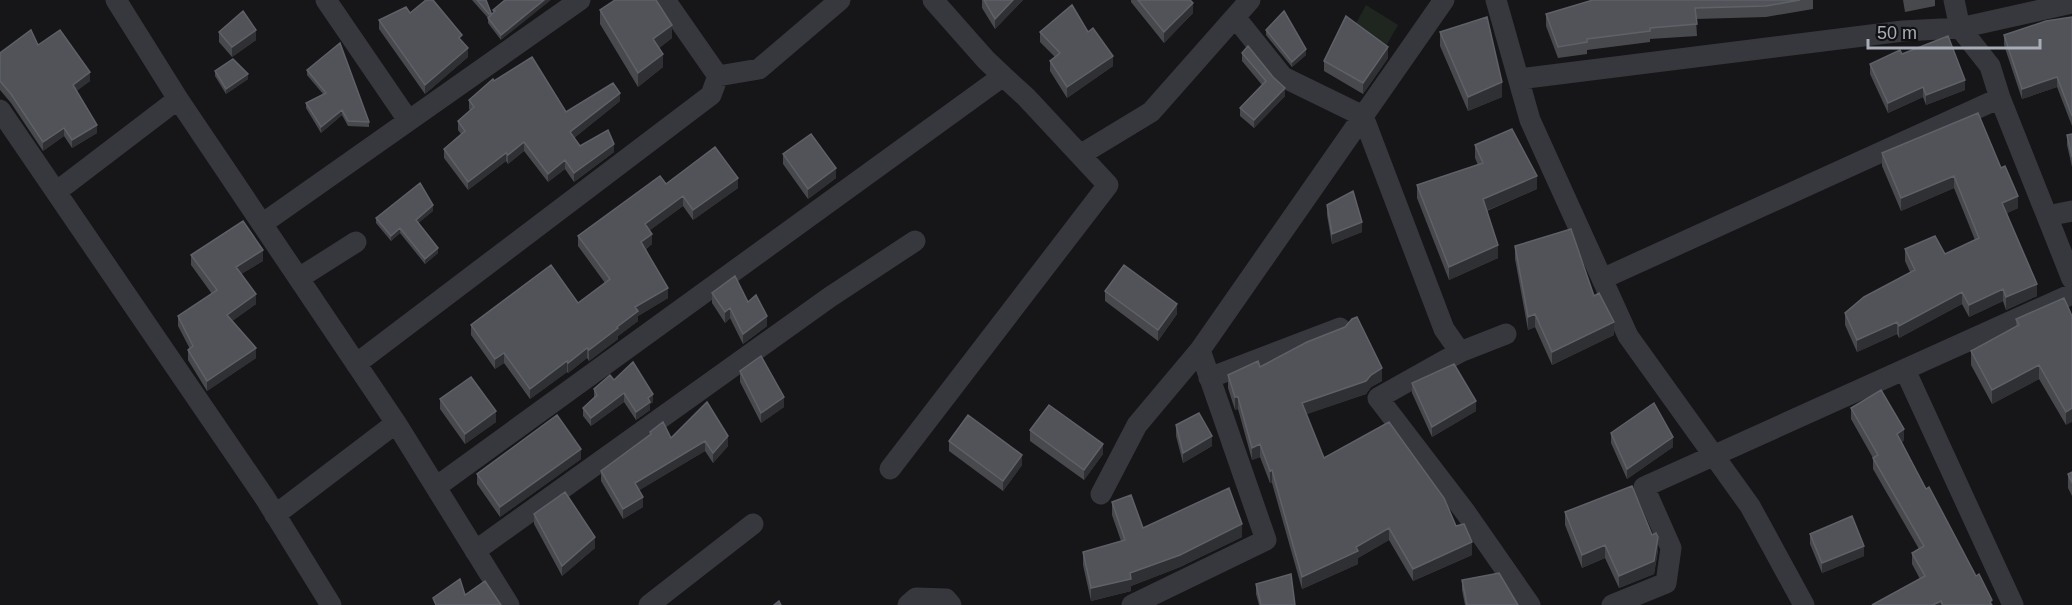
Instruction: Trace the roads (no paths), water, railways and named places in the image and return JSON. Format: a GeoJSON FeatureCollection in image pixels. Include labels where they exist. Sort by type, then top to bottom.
{"type":"FeatureCollection","features":[{"type":"Feature","properties":{"kind":"street"},"geometry":{"type":"LineString","coordinates":[[116,0],[178,99],[396,423],[509,605]]}},
{"type":"Feature","properties":{"kind":"street"},"geometry":{"type":"LineString","coordinates":[[326,0],[408,120]]}},
{"type":"Feature","properties":{"kind":"street"},"geometry":{"type":"LineString","coordinates":[[262,224],[580,0]]}},
{"type":"Feature","properties":{"kind":"street"},"geometry":{"type":"LineString","coordinates":[[665,0],[718,76]]}},
{"type":"Feature","properties":{"kind":"street"},"geometry":{"type":"LineString","coordinates":[[718,76],[759,69],[840,0]]}},
{"type":"Feature","properties":{"kind":"street"},"geometry":{"type":"LineString","coordinates":[[890,469],[1108,185],[1026,97],[986,60],[933,0]]}},
{"type":"Feature","properties":{"kind":"street"},"geometry":{"type":"LineString","coordinates":[[1080,155],[1151,112],[1250,0]]}},
{"type":"Feature","properties":{"kind":"street"},"geometry":{"type":"LineString","coordinates":[[1101,494],[1137,425],[1200,350],[1444,0]]}},
{"type":"Feature","properties":{"kind":"street"},"geometry":{"type":"LineString","coordinates":[[1496,0],[1530,120],[1628,336],[1750,506],[1804,605]]}},
{"type":"Feature","properties":{"kind":"street"},"geometry":{"type":"LineString","coordinates":[[1954,0],[1960,28],[1990,66],[2000,98],[2072,279]]}},
{"type":"Feature","properties":{"kind":"street"},"geometry":{"type":"LineString","coordinates":[[1519,80],[1903,31],[1960,28],[2072,3]]}},
{"type":"Feature","properties":{"kind":"street"},"geometry":{"type":"LineString","coordinates":[[1235,17],[1283,77],[1364,116],[1444,329],[1460,352]]}},
{"type":"Feature","properties":{"kind":"street"},"geometry":{"type":"LineString","coordinates":[[356,364],[711,95],[718,76]]}},
{"type":"Feature","properties":{"kind":"street"},"geometry":{"type":"LineString","coordinates":[[436,487],[1003,76]]}},
{"type":"Feature","properties":{"kind":"street"},"geometry":{"type":"LineString","coordinates":[[1602,279],[2000,98]]}},
{"type":"Feature","properties":{"kind":"street"},"geometry":{"type":"LineString","coordinates":[[56,192],[178,99]]}},
{"type":"Feature","properties":{"kind":"street"},"geometry":{"type":"LineString","coordinates":[[0,110],[275,514],[331,605]]}},
{"type":"Feature","properties":{"kind":"street"},"geometry":{"type":"LineString","coordinates":[[2047,216],[2072,211]]}},
{"type":"Feature","properties":{"kind":"street"},"geometry":{"type":"LineString","coordinates":[[475,551],[830,297],[915,241]]}},
{"type":"Feature","properties":{"kind":"street"},"geometry":{"type":"LineString","coordinates":[[298,278],[356,242]]}},
{"type":"Feature","properties":{"kind":"street"},"geometry":{"type":"LineString","coordinates":[[1612,605],[1666,583],[1671,548],[1644,487],[2072,294]]}},
{"type":"Feature","properties":{"kind":"street"},"geometry":{"type":"LineString","coordinates":[[1209,378],[1340,328]]}},
{"type":"Feature","properties":{"kind":"street"},"geometry":{"type":"LineString","coordinates":[[1506,334],[1460,352],[1378,398],[1466,513],[1530,605]]}},
{"type":"Feature","properties":{"kind":"street"},"geometry":{"type":"LineString","coordinates":[[1132,605],[1266,540],[1200,350]]}},
{"type":"Feature","properties":{"kind":"street"},"geometry":{"type":"LineString","coordinates":[[1905,370],[2013,605]]}},
{"type":"Feature","properties":{"kind":"street"},"geometry":{"type":"LineString","coordinates":[[275,514],[396,423]]}},
{"type":"Feature","properties":{"kind":"street"},"geometry":{"type":"LineString","coordinates":[[649,605],[753,524]]}},
{"type":"Feature","properties":{"kind":"street"},"geometry":{"type":"LineString","coordinates":[[908,605],[916,598],[926,598],[946,599],[951,605]]}}]}
